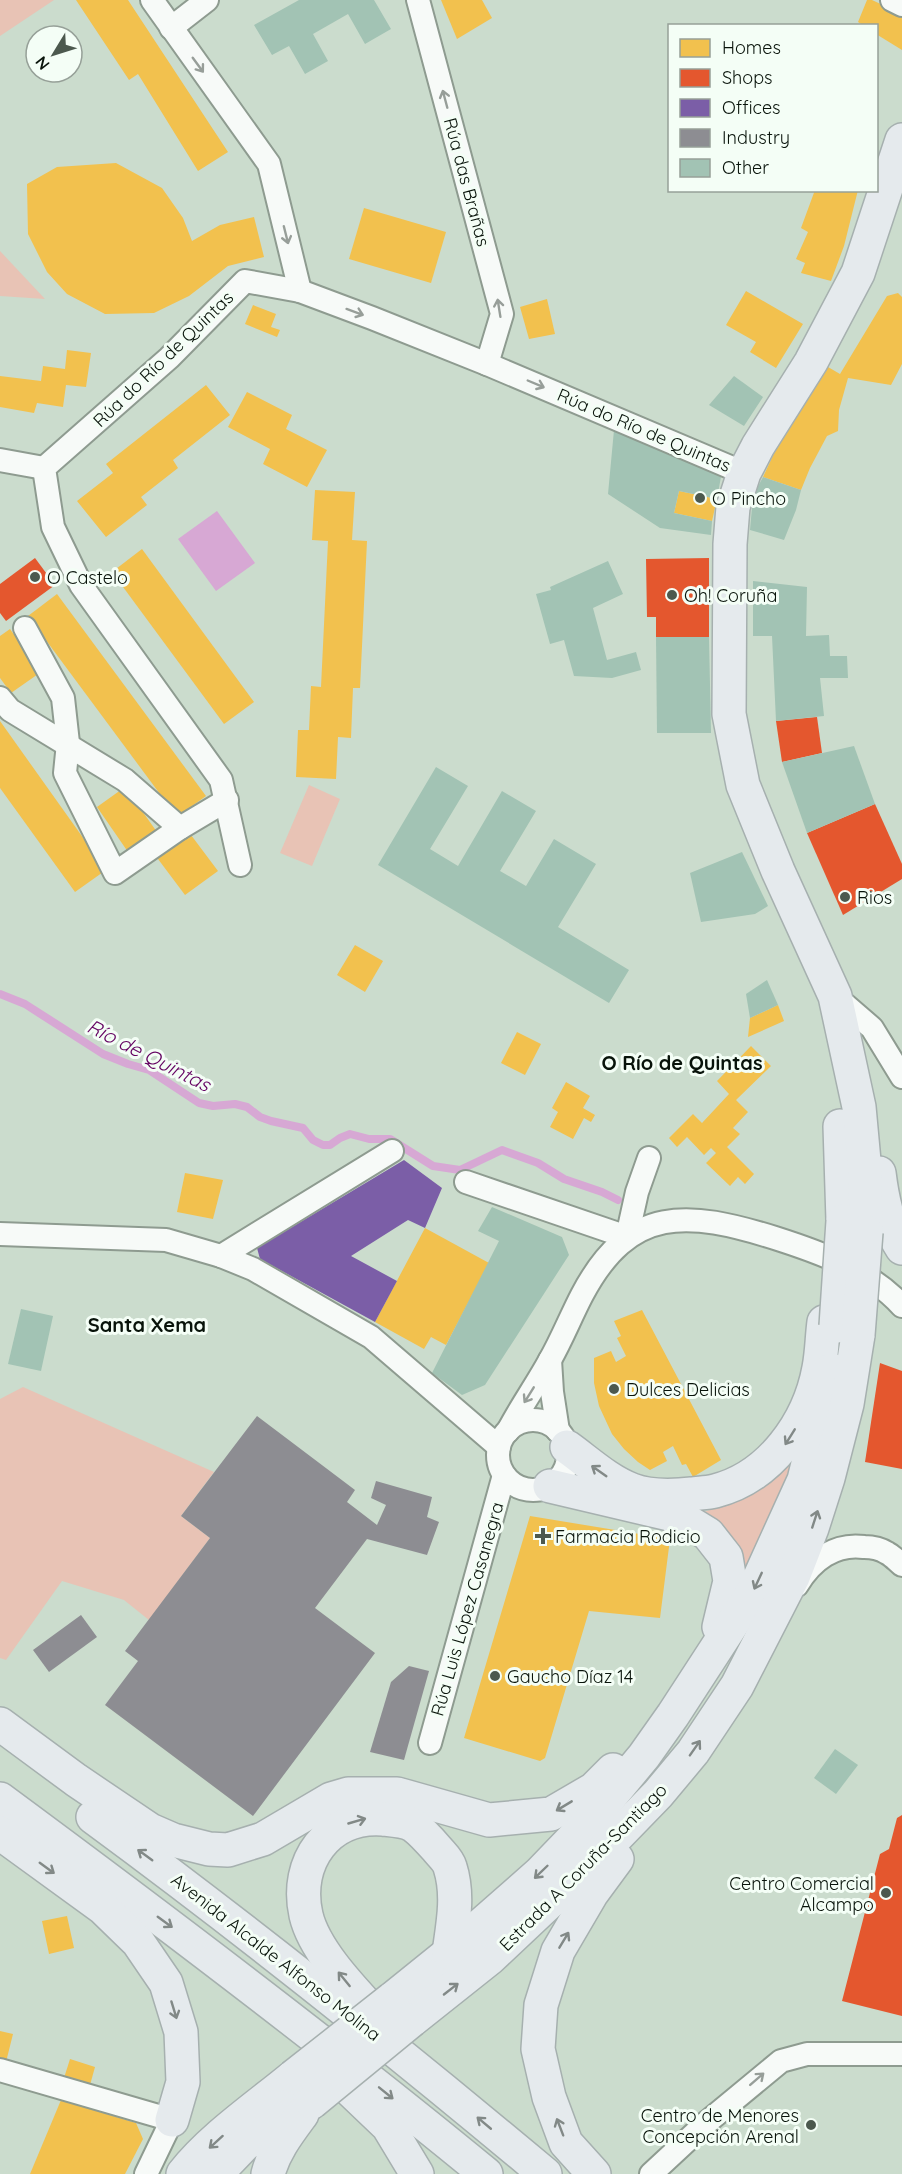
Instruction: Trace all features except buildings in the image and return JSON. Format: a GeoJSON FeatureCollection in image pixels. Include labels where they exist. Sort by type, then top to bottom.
{"type":"FeatureCollection","features":[{"type":"Feature","properties":{"kind":"highway","name":"Estrada A Coruña-Santiago"},"geometry":{"type":"LineString","coordinates":[[847,1224],[865,1172],[859,1107],[835,996],[777,871],[743,785],[729,714],[730,544],[733,507],[744,473],[758,446],[811,362],[858,273],[902,140]]}},
{"type":"Feature","properties":{"kind":"highway","name":"Estrada A Coruña-Santiago"},"geometry":{"type":"LineString","coordinates":[[402,2009],[449,1953],[540,1873],[590,1821],[644,1756],[753,1592],[804,1480],[839,1328],[847,1224],[835,1085],[812,983],[777,871]]}},
{"type":"Feature","properties":{"kind":"highway"},"geometry":{"type":"LineString","coordinates":[[835,996],[857,1058],[873,1123],[880,1182],[887,1211],[902,1248]]}},
{"type":"Feature","properties":{"kind":"highway","name":"Estrada A Coruña-Santiago"},"geometry":{"type":"LineString","coordinates":[[302,2089],[402,2009],[490,1958],[590,1864],[658,1794],[693,1752],[737,1686],[793,1577],[812,1528],[828,1479],[844,1414],[839,1328]]}},
{"type":"Feature","properties":{"kind":"highway"},"geometry":{"type":"LineString","coordinates":[[563,1439],[602,1474],[633,1491],[670,1496],[714,1492],[738,1482],[762,1467],[787,1443],[804,1412],[819,1370],[839,1328]]}},
{"type":"Feature","properties":{"kind":"highway"},"geometry":{"type":"LineString","coordinates":[[550,1486],[669,1514],[708,1534],[726,1557],[730,1581],[712,1652]]}},
{"type":"Feature","properties":{"kind":"highway"},"geometry":{"type":"LineString","coordinates":[[0,1724],[76,1780],[150,1830],[209,1849],[228,1850],[269,1837],[331,1799],[348,1794],[397,1794],[489,1820],[551,1814],[594,1789],[641,1741],[673,1715]]}},
{"type":"Feature","properties":{"kind":"highway","name":"Avenida Alcalde Alfonso Molina"},"geometry":{"type":"LineString","coordinates":[[0,1749],[200,1896],[456,2099],[545,2174]]}},
{"type":"Feature","properties":{"kind":"highway"},"geometry":{"type":"LineString","coordinates":[[594,2174],[567,2143],[549,2097],[538,2049],[541,2005],[558,1951],[592,1893],[658,1794]]}},
{"type":"Feature","properties":{"kind":"highway"},"geometry":{"type":"LineString","coordinates":[[0,1799],[208,1953],[486,2174]]}},
{"type":"Feature","properties":{"kind":"highway"},"geometry":{"type":"LineString","coordinates":[[449,1953],[455,1894],[449,1865],[413,1824],[366,1818],[344,1825],[322,1840],[310,1862],[303,1888],[306,1916],[321,1950],[346,1983],[456,2099]]}},
{"type":"Feature","properties":{"kind":"highway"},"geometry":{"type":"LineString","coordinates":[[0,1833],[103,1908],[138,1942],[166,1983],[181,2032],[183,2082],[172,2120]]}},
{"type":"Feature","properties":{"kind":"highway"},"geometry":{"type":"LineString","coordinates":[[208,1953],[388,2126],[417,2174]]}},
{"type":"Feature","properties":{"kind":"highway"},"geometry":{"type":"LineString","coordinates":[[216,2174],[240,2159],[264,2115],[302,2089]]}},
{"type":"Feature","properties":{"kind":"highway"},"geometry":{"type":"LineString","coordinates":[[183,2174],[238,2122],[302,2089]]}},
{"type":"Feature","properties":{"kind":"highway"},"geometry":{"type":"LineString","coordinates":[[268,2174],[271,2161],[284,2138],[302,2089]]}},
{"type":"Feature","properties":{"kind":"street"},"geometry":{"type":"LineString","coordinates":[[152,0],[269,164],[300,291]]}},
{"type":"Feature","properties":{"kind":"street"},"geometry":{"type":"LineString","coordinates":[[171,28],[207,0]]}},
{"type":"Feature","properties":{"kind":"street","name":"Rúa das Brañas"},"geometry":{"type":"LineString","coordinates":[[418,0],[502,314],[487,364]]}},
{"type":"Feature","properties":{"kind":"street"},"geometry":{"type":"LineString","coordinates":[[892,0],[902,5]]}},
{"type":"Feature","properties":{"kind":"street","name":"Rúa do Río de Quintas"},"geometry":{"type":"LineString","coordinates":[[44,468],[170,358],[244,281],[300,291],[487,364],[744,473]]}},
{"type":"Feature","properties":{"kind":"street"},"geometry":{"type":"LineString","coordinates":[[0,460],[44,468],[52,526],[81,585],[221,780],[240,865]]}},
{"type":"Feature","properties":{"kind":"street"},"geometry":{"type":"LineString","coordinates":[[25,628],[63,698],[68,743],[65,773],[115,873],[180,828],[227,800]]}},
{"type":"Feature","properties":{"kind":"street"},"geometry":{"type":"LineString","coordinates":[[0,698],[10,710],[68,743],[124,780],[180,828]]}},
{"type":"Feature","properties":{"kind":"street"},"geometry":{"type":"LineString","coordinates":[[835,996],[873,1028],[902,1077]]}},
{"type":"Feature","properties":{"kind":"street"},"geometry":{"type":"LineString","coordinates":[[221,1256],[392,1151]]}},
{"type":"Feature","properties":{"kind":"street"},"geometry":{"type":"LineString","coordinates":[[627,1237],[637,1192],[649,1158]]}},
{"type":"Feature","properties":{"kind":"street"},"geometry":{"type":"LineString","coordinates":[[466,1182],[627,1237]]}},
{"type":"Feature","properties":{"kind":"street"},"geometry":{"type":"LineString","coordinates":[[503,1439],[550,1360],[593,1276],[609,1254],[627,1237],[641,1228],[672,1219],[737,1226],[824,1255],[864,1274],[891,1294],[902,1306]]}},
{"type":"Feature","properties":{"kind":"street"},"geometry":{"type":"LineString","coordinates":[[0,1234],[166,1240],[221,1256],[253,1269],[370,1337],[503,1439]]}},
{"type":"Feature","properties":{"kind":"street"},"geometry":{"type":"LineString","coordinates":[[550,1360],[552,1392],[568,1458],[566,1470],[550,1486]]}},
{"type":"Feature","properties":{"kind":"street"},"geometry":{"type":"LineString","coordinates":[[503,1439],[517,1424],[528,1420],[539,1420],[549,1424],[563,1439]]}},
{"type":"Feature","properties":{"kind":"street","name":"Rúa Luis López Casanegra"},"geometry":{"type":"LineString","coordinates":[[503,1439],[498,1457],[504,1475],[520,1488],[540,1490],[550,1486]]}},
{"type":"Feature","properties":{"kind":"street","name":"Rúa Luis López Casanegra"},"geometry":{"type":"LineString","coordinates":[[430,1743],[504,1475]]}},
{"type":"Feature","properties":{"kind":"street"},"geometry":{"type":"LineString","coordinates":[[737,1686],[775,1631],[799,1582],[812,1565],[825,1554],[841,1547],[869,1547],[886,1551],[902,1565]]}},
{"type":"Feature","properties":{"kind":"street"},"geometry":{"type":"LineString","coordinates":[[651,2174],[706,2123],[781,2061],[807,2054],[902,2054]]}},
{"type":"Feature","properties":{"kind":"street"},"geometry":{"type":"LineString","coordinates":[[0,2070],[172,2120],[146,2174]]}},
{"type":"Feature","properties":{"kind":"shaded area"},"geometry":{"type":"Polygon","coordinates":[[[0,0],[54,0],[0,36],[0,0]]]}},
{"type":"Feature","properties":{"kind":"shaded area"},"geometry":{"type":"Polygon","coordinates":[[[0,251],[45,299],[0,296],[0,251]]]}},
{"type":"Feature","properties":{"kind":"shaded area"},"geometry":{"type":"Polygon","coordinates":[[[217,511],[255,563],[216,591],[178,539],[217,511]]]}},
{"type":"Feature","properties":{"kind":"shaded area"},"geometry":{"type":"Polygon","coordinates":[[[309,785],[340,799],[312,866],[280,853],[309,785]]]}},
{"type":"Feature","properties":{"kind":"shaded area"},"geometry":{"type":"Polygon","coordinates":[[[23,1387],[214,1472],[181,1516],[210,1538],[149,1620],[124,1600],[62,1581],[6,1660],[0,1658],[0,1399],[23,1387]]]}},
{"type":"Feature","properties":{"kind":"shaded area"},"geometry":{"type":"Polygon","coordinates":[[[793,1459],[775,1506],[746,1568],[730,1536],[701,1513],[730,1503],[793,1459]]]}},
{"type":"Feature","properties":{"kind":"waterway","name":"Río de Quintas"},"geometry":{"type":"LineString","coordinates":[[0,994],[25,1004],[103,1054],[149,1070],[199,1103],[213,1106],[235,1104],[247,1107],[260,1117],[303,1128],[313,1140],[323,1145],[330,1145],[350,1134],[369,1139],[390,1139],[433,1166],[460,1170],[502,1150],[538,1163],[564,1179],[618,1200]]}},
{"type":"Feature","properties":{"kind":"place","name":"O Pincho"},"geometry":{"type":"Point","coordinates":[700,498]}},
{"type":"Feature","properties":{"kind":"place","name":"O Castelo"},"geometry":{"type":"Point","coordinates":[35,577]}},
{"type":"Feature","properties":{"kind":"place","name":"Oh! Coruña"},"geometry":{"type":"Point","coordinates":[672,595]}},
{"type":"Feature","properties":{"kind":"place","name":"Rios"},"geometry":{"type":"Point","coordinates":[845,897]}},
{"type":"Feature","properties":{"kind":"place","name":"Dulces Delicias"},"geometry":{"type":"Point","coordinates":[614,1389]}},
{"type":"Feature","properties":{"kind":"place","name":"Farmacia Rodicio"},"geometry":{"type":"Point","coordinates":[543,1536]}},
{"type":"Feature","properties":{"kind":"place","name":"Gaucho Díaz 14"},"geometry":{"type":"Point","coordinates":[495,1676]}},
{"type":"Feature","properties":{"kind":"place","name":"Centro Comercial Alcampo"},"geometry":{"type":"Point","coordinates":[886,1893]}},
{"type":"Feature","properties":{"kind":"place","name":"Centro de Menores Concepción Arenal"},"geometry":{"type":"Point","coordinates":[811,2125]}},
{"type":"Feature","properties":{"kind":"district","name":"O Río de Quintas"},"geometry":{"type":"Point","coordinates":[682,1062]}},
{"type":"Feature","properties":{"kind":"district","name":"Santa Xema"},"geometry":{"type":"Point","coordinates":[147,1324]}}]}
